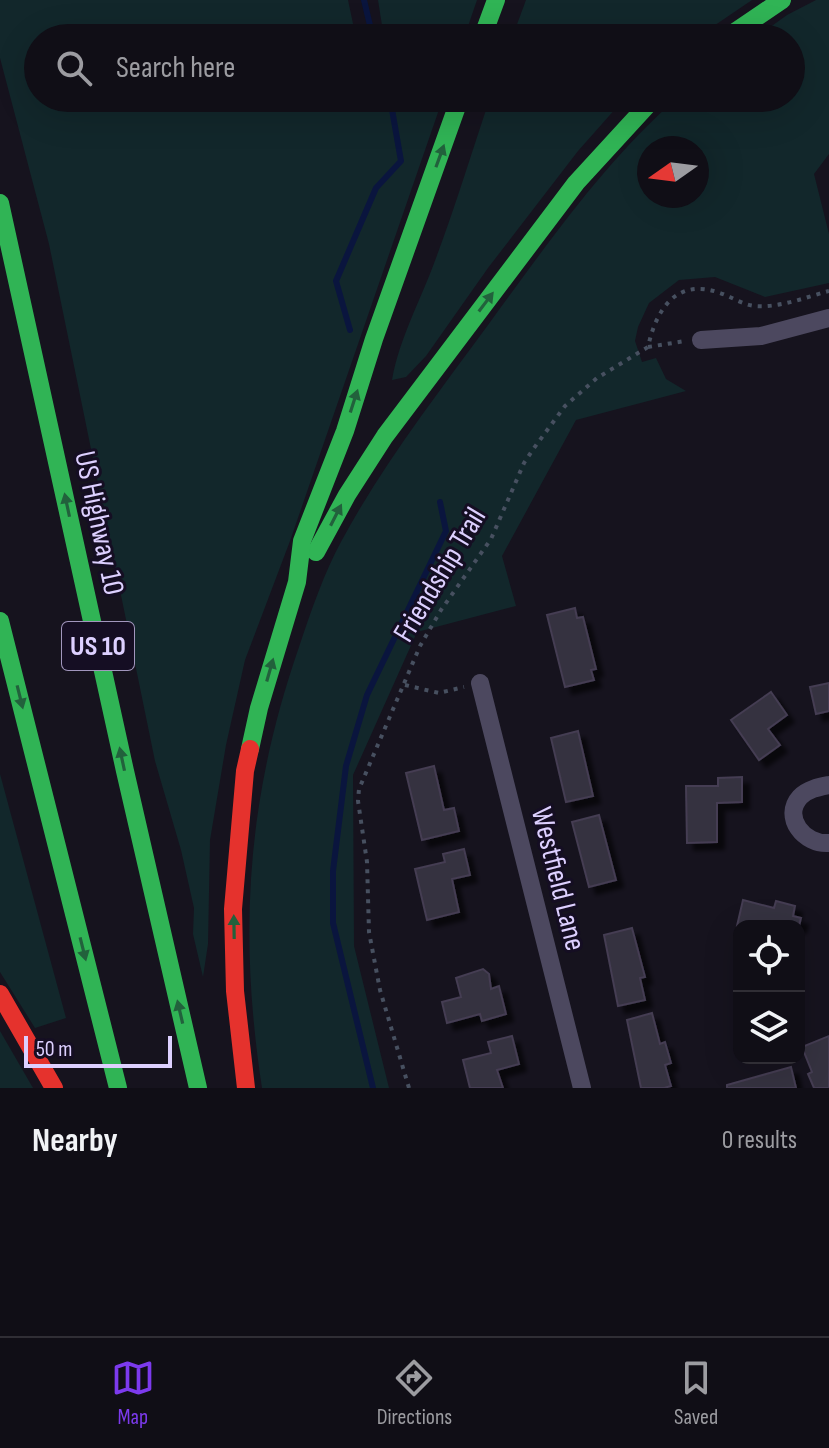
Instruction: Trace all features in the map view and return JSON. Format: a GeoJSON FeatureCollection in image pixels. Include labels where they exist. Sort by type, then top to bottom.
{"type":"FeatureCollection","features":[{"type":"Feature","properties":{"kind":"highway"},"geometry":{"type":"LineString","coordinates":[[487,24],[496,0]]}},
{"type":"Feature","properties":{"kind":"highway"},"geometry":{"type":"LineString","coordinates":[[747,24],[782,0]]}},
{"type":"Feature","properties":{"kind":"highway"},"geometry":{"type":"LineString","coordinates":[[246,1088],[235,991],[233,909],[245,771],[259,708],[297,582],[302,541],[345,431],[374,339],[455,112]]}},
{"type":"Feature","properties":{"kind":"highway"},"geometry":{"type":"LineString","coordinates":[[297,582],[385,436],[576,183],[640,112]]}},
{"type":"Feature","properties":{"kind":"highway","name":"US Highway 10"},"geometry":{"type":"LineString","coordinates":[[0,203],[198,1088]]}},
{"type":"Feature","properties":{"kind":"highway"},"geometry":{"type":"LineString","coordinates":[[0,621],[118,1088]]}},
{"type":"Feature","properties":{"kind":"highway"},"geometry":{"type":"LineString","coordinates":[[0,994],[54,1088]]}},
{"type":"Feature","properties":{"kind":"street"},"geometry":{"type":"LineString","coordinates":[[701,340],[761,336],[829,318]]}},
{"type":"Feature","properties":{"kind":"street","name":"Westfield Lane"},"geometry":{"type":"LineString","coordinates":[[480,683],[582,1088]]}},
{"type":"Feature","properties":{"kind":"street"},"geometry":{"type":"LineString","coordinates":[[829,785],[810,789],[800,797],[795,811],[805,838],[815,843],[829,843]]}},
{"type":"Feature","properties":{"kind":"path"},"geometry":{"type":"LineString","coordinates":[[701,340],[648,347],[652,327],[661,309],[675,296],[691,289],[713,290],[755,306],[785,303],[829,291]]}},
{"type":"Feature","properties":{"kind":"path","name":"Friendship Trail"},"geometry":{"type":"LineString","coordinates":[[409,1088],[380,990],[369,932],[367,862],[358,801],[363,777],[420,646],[441,610],[491,539],[524,463],[565,406],[597,378],[648,347]]}},
{"type":"Feature","properties":{"kind":"path"},"geometry":{"type":"LineString","coordinates":[[405,685],[439,693],[480,683]]}},
{"type":"Feature","properties":{"kind":"green space"},"geometry":{"type":"Polygon","coordinates":[[[0,0],[348,0],[353,24],[24,24],[24,112],[438,112],[290,541],[245,660],[226,745],[210,840],[208,944],[203,977],[193,934],[194,908],[155,761],[49,244],[0,58],[0,0]]]}},
{"type":"Feature","properties":{"kind":"green space"},"geometry":{"type":"Polygon","coordinates":[[[378,0],[477,0],[469,24],[382,24],[378,0]]]}},
{"type":"Feature","properties":{"kind":"green space"},"geometry":{"type":"Polygon","coordinates":[[[526,0],[752,0],[717,24],[517,24],[526,0]]]}},
{"type":"Feature","properties":{"kind":"green space"},"geometry":{"type":"Polygon","coordinates":[[[816,0],[829,0],[829,154],[814,174],[829,234],[829,283],[765,297],[715,277],[679,280],[649,303],[635,341],[642,362],[656,358],[666,379],[686,391],[576,420],[502,556],[516,606],[417,632],[353,775],[354,946],[389,1088],[262,1088],[250,974],[249,919],[258,811],[281,703],[313,606],[335,553],[375,484],[449,378],[576,206],[637,136],[637,208],[709,208],[709,136],[637,136],[650,123],[662,112],[805,112],[805,24],[774,24],[816,0]]]}},
{"type":"Feature","properties":{"kind":"green space"},"geometry":{"type":"Polygon","coordinates":[[[485,112],[613,112],[578,151],[488,268],[426,356],[406,377],[392,380],[400,348],[443,238],[485,112]]]}},
{"type":"Feature","properties":{"kind":"green space"},"geometry":{"type":"Polygon","coordinates":[[[0,774],[66,1018],[35,1028],[0,972],[0,774]]]}},
{"type":"Feature","properties":{"kind":"green space"},"geometry":{"type":"Polygon","coordinates":[[[0,1031],[33,1088],[0,1088],[0,1031]]]}},
{"type":"Feature","properties":{"kind":"building"},"geometry":{"type":"Polygon","coordinates":[[[575,608],[577,618],[583,617],[596,669],[591,670],[594,680],[565,687],[547,615],[575,608]]]}},
{"type":"Feature","properties":{"kind":"building"},"geometry":{"type":"Polygon","coordinates":[[[829,683],[829,711],[816,714],[810,687],[829,683]]]}},
{"type":"Feature","properties":{"kind":"building"},"geometry":{"type":"Polygon","coordinates":[[[771,692],[787,715],[768,729],[780,745],[759,760],[731,720],[771,692]]]}},
{"type":"Feature","properties":{"kind":"building"},"geometry":{"type":"Polygon","coordinates":[[[578,731],[593,796],[566,802],[551,738],[578,731]]]}},
{"type":"Feature","properties":{"kind":"building"},"geometry":{"type":"Polygon","coordinates":[[[434,766],[444,810],[454,808],[459,831],[422,840],[406,773],[434,766]]]}},
{"type":"Feature","properties":{"kind":"building"},"geometry":{"type":"Polygon","coordinates":[[[742,777],[742,802],[717,803],[717,842],[687,843],[686,786],[718,786],[718,778],[742,777]]]}},
{"type":"Feature","properties":{"kind":"building"},"geometry":{"type":"Polygon","coordinates":[[[599,815],[616,880],[589,887],[572,822],[599,815]]]}},
{"type":"Feature","properties":{"kind":"building"},"geometry":{"type":"Polygon","coordinates":[[[464,849],[470,875],[452,879],[459,912],[427,920],[415,869],[445,862],[443,854],[464,849]]]}},
{"type":"Feature","properties":{"kind":"building"},"geometry":{"type":"Polygon","coordinates":[[[743,900],[774,908],[776,901],[795,906],[793,916],[801,918],[800,920],[738,920],[743,900]]]}},
{"type":"Feature","properties":{"kind":"building"},"geometry":{"type":"Polygon","coordinates":[[[632,928],[645,977],[640,978],[645,1000],[618,1006],[604,935],[632,928]]]}},
{"type":"Feature","properties":{"kind":"building"},"geometry":{"type":"Polygon","coordinates":[[[483,969],[489,974],[491,989],[499,986],[506,1014],[482,1021],[480,1014],[447,1023],[442,1002],[461,997],[456,978],[483,969]]]}},
{"type":"Feature","properties":{"kind":"building"},"geometry":{"type":"Polygon","coordinates":[[[652,1013],[660,1044],[665,1042],[671,1063],[665,1065],[671,1086],[664,1088],[641,1088],[627,1020],[652,1013]]]}},
{"type":"Feature","properties":{"kind":"building"},"geometry":{"type":"Polygon","coordinates":[[[512,1036],[519,1064],[497,1070],[503,1088],[470,1088],[463,1060],[491,1053],[488,1042],[512,1036]]]}},
{"type":"Feature","properties":{"kind":"building"},"geometry":{"type":"Polygon","coordinates":[[[829,1036],[829,1088],[814,1088],[808,1074],[812,1072],[805,1046],[829,1036]]]}},
{"type":"Feature","properties":{"kind":"building"},"geometry":{"type":"Polygon","coordinates":[[[791,1067],[796,1088],[727,1088],[727,1085],[791,1067]]]}},
{"type":"Feature","properties":{"kind":"waterway"},"geometry":{"type":"LineString","coordinates":[[364,0],[370,24]]}},
{"type":"Feature","properties":{"kind":"waterway"},"geometry":{"type":"LineString","coordinates":[[350,330],[336,281],[376,188],[401,161],[392,112]]}},
{"type":"Feature","properties":{"kind":"waterway"},"geometry":{"type":"LineString","coordinates":[[373,1088],[333,923],[333,871],[346,766],[367,695],[446,531],[440,502]]}},
{"type":"Feature","properties":{"kind":"traffic: fast"},"geometry":{"type":"LineString","coordinates":[[487,24],[496,0]]}},
{"type":"Feature","properties":{"kind":"traffic: fast"},"geometry":{"type":"LineString","coordinates":[[747,24],[782,0]]}},
{"type":"Feature","properties":{"kind":"traffic: fast"},"geometry":{"type":"LineString","coordinates":[[250,749],[259,708],[297,582],[302,541],[345,431],[374,339],[455,112]]}},
{"type":"Feature","properties":{"kind":"traffic: fast"},"geometry":{"type":"LineString","coordinates":[[316,552],[347,495],[385,436],[576,183],[641,112]]}},
{"type":"Feature","properties":{"kind":"traffic: fast"},"geometry":{"type":"LineString","coordinates":[[0,203],[198,1088]]}},
{"type":"Feature","properties":{"kind":"traffic: fast"},"geometry":{"type":"LineString","coordinates":[[0,621],[118,1088]]}},
{"type":"Feature","properties":{"kind":"traffic: jam"},"geometry":{"type":"LineString","coordinates":[[246,1088],[235,991],[233,909],[245,771],[250,749]]}},
{"type":"Feature","properties":{"kind":"traffic: jam"},"geometry":{"type":"LineString","coordinates":[[0,994],[54,1088]]}}]}
